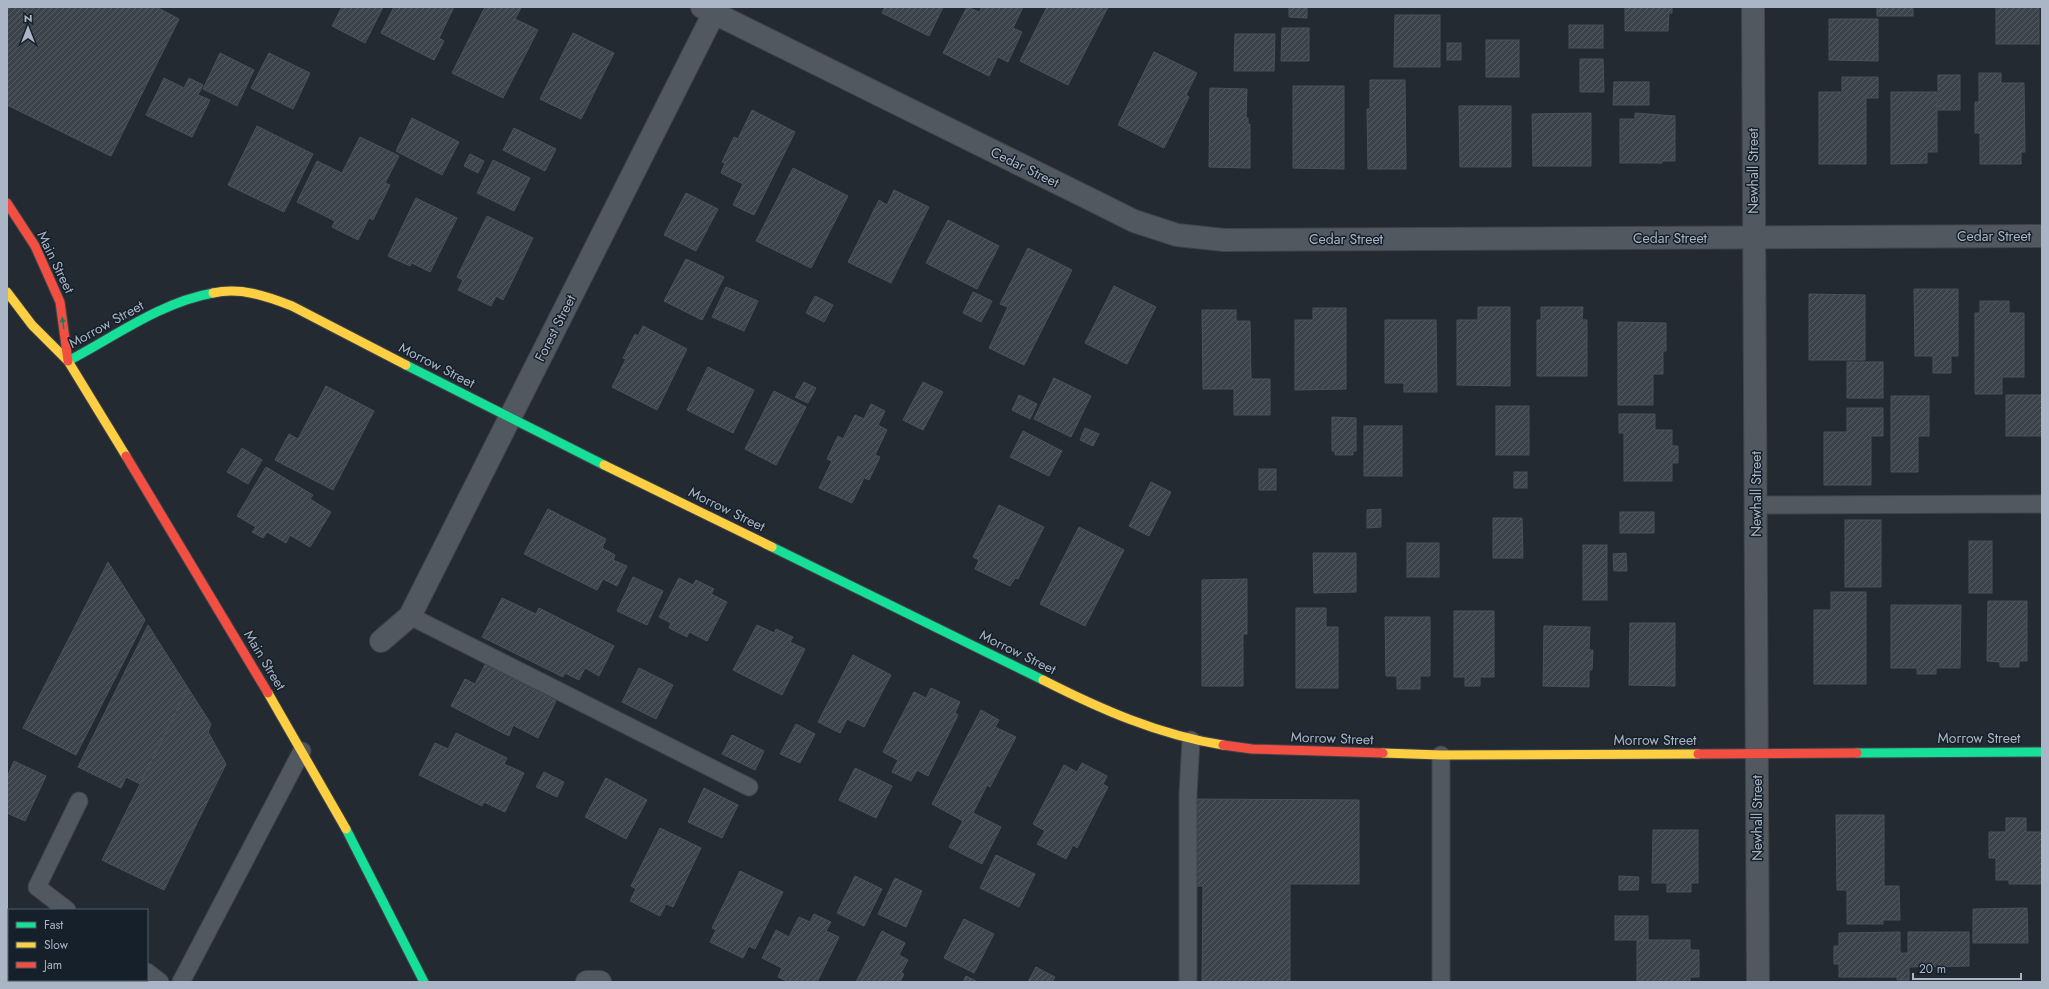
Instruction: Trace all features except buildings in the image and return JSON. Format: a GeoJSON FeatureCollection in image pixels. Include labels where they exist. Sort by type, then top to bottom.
{"type":"FeatureCollection","features":[{"type":"Feature","properties":{"kind":"street","name":"Newhall Street"},"geometry":{"type":"LineString","coordinates":[[1752,7],[1758,982]]}},
{"type":"Feature","properties":{"kind":"street","name":"Cedar Street"},"geometry":{"type":"LineString","coordinates":[[711,9],[1134,221],[1176,235],[1224,240],[2042,236]]}},
{"type":"Feature","properties":{"kind":"street","name":"Forest Street"},"geometry":{"type":"LineString","coordinates":[[381,641],[410,616],[711,9]]}},
{"type":"Feature","properties":{"kind":"street","name":"Main Street"},"geometry":{"type":"LineString","coordinates":[[7,203],[35,246],[60,302],[68,361]]}},
{"type":"Feature","properties":{"kind":"street","name":"Morrow Street"},"geometry":{"type":"LineString","coordinates":[[68,361],[181,300],[203,293],[224,291],[248,292],[292,306],[509,418],[1103,710],[1191,740],[1252,749],[1441,755],[2042,752]]}},
{"type":"Feature","properties":{"kind":"street","name":"Main Street"},"geometry":{"type":"LineString","coordinates":[[7,292],[32,325],[68,361],[302,751],[356,846],[424,982]]}},
{"type":"Feature","properties":{"kind":"street"},"geometry":{"type":"LineString","coordinates":[[587,982],[600,982]]}},
{"type":"Feature","properties":{"kind":"lane"},"geometry":{"type":"LineString","coordinates":[[1756,504],[2042,504]]}},
{"type":"Feature","properties":{"kind":"lane"},"geometry":{"type":"LineString","coordinates":[[410,616],[748,786]]}},
{"type":"Feature","properties":{"kind":"lane"},"geometry":{"type":"LineString","coordinates":[[1188,982],[1188,794],[1191,740]]}},
{"type":"Feature","properties":{"kind":"lane"},"geometry":{"type":"LineString","coordinates":[[181,982],[302,751]]}},
{"type":"Feature","properties":{"kind":"lane"},"geometry":{"type":"LineString","coordinates":[[1441,755],[1441,982]]}},
{"type":"Feature","properties":{"kind":"lane"},"geometry":{"type":"LineString","coordinates":[[66,909],[37,887],[79,801]]}},
{"type":"Feature","properties":{"kind":"lane"},"geometry":{"type":"LineString","coordinates":[[148,973],[160,982]]}},
{"type":"Feature","properties":{"kind":"traffic: fast"},"geometry":{"type":"LineString","coordinates":[[68,361],[156,312],[175,304],[213,293]]}},
{"type":"Feature","properties":{"kind":"traffic: fast"},"geometry":{"type":"LineString","coordinates":[[406,365],[604,465]]}},
{"type":"Feature","properties":{"kind":"traffic: fast"},"geometry":{"type":"LineString","coordinates":[[772,547],[1043,680]]}},
{"type":"Feature","properties":{"kind":"traffic: fast"},"geometry":{"type":"LineString","coordinates":[[1857,753],[2042,752]]}},
{"type":"Feature","properties":{"kind":"traffic: fast"},"geometry":{"type":"LineString","coordinates":[[346,829],[424,982]]}},
{"type":"Feature","properties":{"kind":"traffic: slow"},"geometry":{"type":"LineString","coordinates":[[213,293],[223,291],[243,292],[282,302],[406,365]]}},
{"type":"Feature","properties":{"kind":"traffic: slow"},"geometry":{"type":"LineString","coordinates":[[7,292],[32,325],[68,361],[126,456]]}},
{"type":"Feature","properties":{"kind":"traffic: slow"},"geometry":{"type":"LineString","coordinates":[[604,465],[772,547]]}},
{"type":"Feature","properties":{"kind":"traffic: slow"},"geometry":{"type":"LineString","coordinates":[[1043,680],[1130,720],[1176,735],[1223,745]]}},
{"type":"Feature","properties":{"kind":"traffic: slow"},"geometry":{"type":"LineString","coordinates":[[268,693],[346,829]]}},
{"type":"Feature","properties":{"kind":"traffic: slow"},"geometry":{"type":"LineString","coordinates":[[1383,753],[1441,755],[1698,754]]}},
{"type":"Feature","properties":{"kind":"traffic: jam"},"geometry":{"type":"LineString","coordinates":[[7,203],[35,246],[60,302],[68,361]]}},
{"type":"Feature","properties":{"kind":"traffic: jam"},"geometry":{"type":"LineString","coordinates":[[126,456],[268,693]]}},
{"type":"Feature","properties":{"kind":"traffic: jam"},"geometry":{"type":"LineString","coordinates":[[1223,745],[1252,749],[1383,753]]}},
{"type":"Feature","properties":{"kind":"traffic: jam"},"geometry":{"type":"LineString","coordinates":[[1698,754],[1857,753]]}}]}
